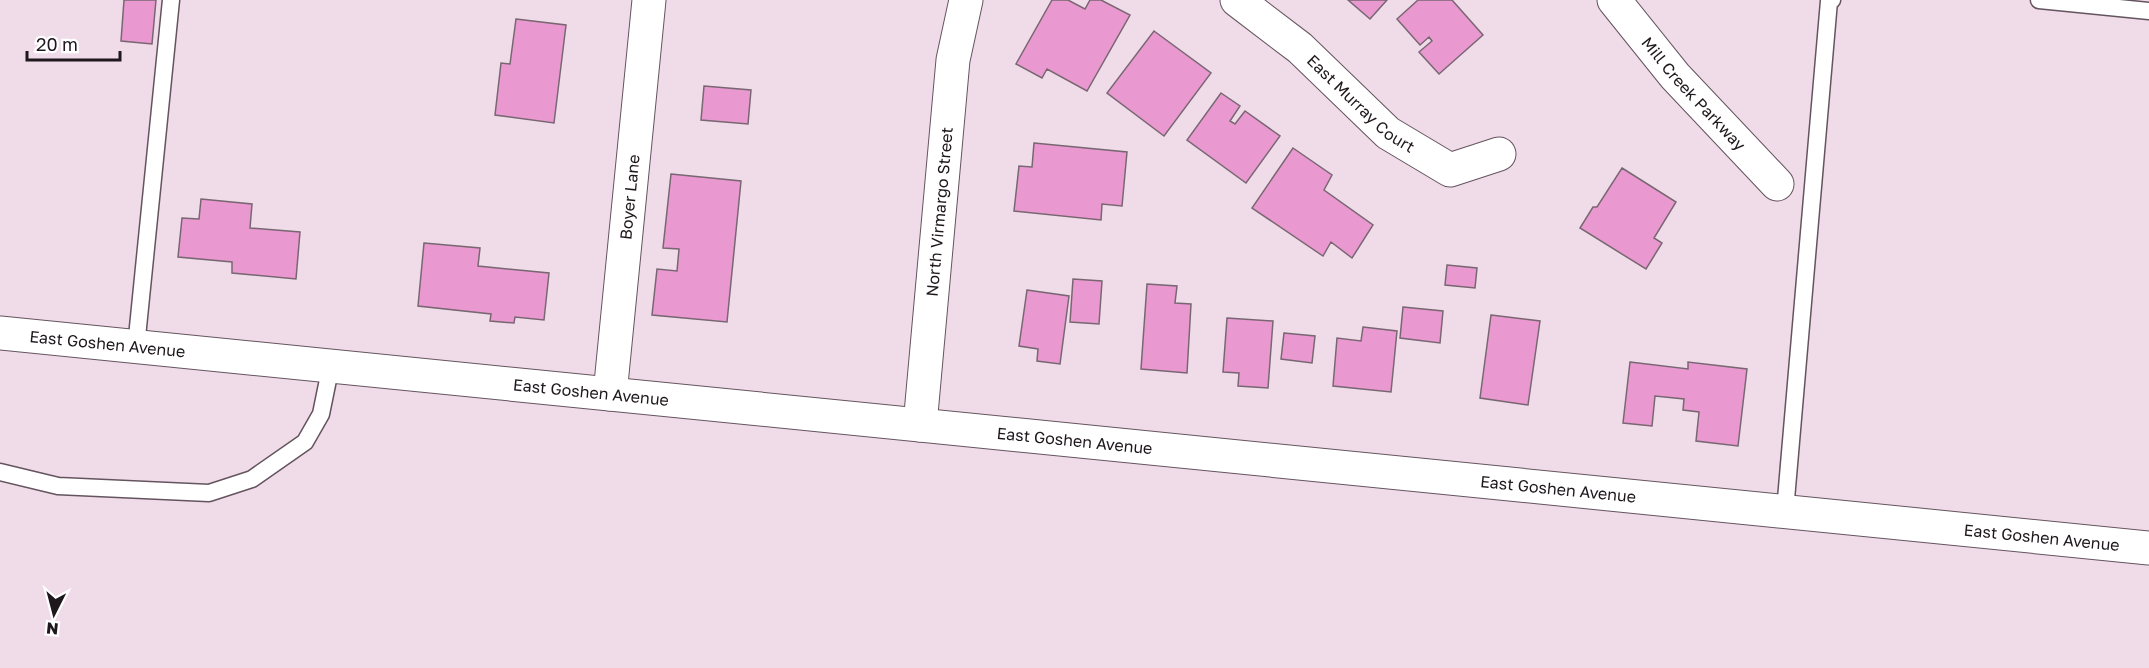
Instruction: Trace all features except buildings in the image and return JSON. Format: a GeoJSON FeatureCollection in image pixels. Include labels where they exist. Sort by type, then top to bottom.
{"type":"FeatureCollection","features":[{"type":"Feature","properties":{"kind":"street","name":"Boyer Lane"},"geometry":{"type":"LineString","coordinates":[[610,394],[649,0]]}},
{"type":"Feature","properties":{"kind":"street","name":"North Virmargo Street"},"geometry":{"type":"LineString","coordinates":[[920,425],[953,60],[966,0]]}},
{"type":"Feature","properties":{"kind":"street","name":"East Murray Court"},"geometry":{"type":"LineString","coordinates":[[1237,0],[1300,48],[1388,133],[1450,170],[1499,154]]}},
{"type":"Feature","properties":{"kind":"street","name":"Mill Creek Parkway"},"geometry":{"type":"LineString","coordinates":[[1614,0],[1676,76],[1777,183]]}},
{"type":"Feature","properties":{"kind":"street","name":"East Goshen Avenue"},"geometry":{"type":"LineString","coordinates":[[0,333],[2149,548]]}},
{"type":"Feature","properties":{"kind":"lane"},"geometry":{"type":"LineString","coordinates":[[136,347],[171,0]]}},
{"type":"Feature","properties":{"kind":"lane"},"geometry":{"type":"LineString","coordinates":[[1785,512],[1829,1],[1832,0]]}},
{"type":"Feature","properties":{"kind":"lane"},"geometry":{"type":"LineString","coordinates":[[2039,0],[2149,11]]}},
{"type":"Feature","properties":{"kind":"lane"},"geometry":{"type":"LineString","coordinates":[[0,472],[58,486],[209,493],[231,486],[252,479],[305,442],[321,414],[331,365]]}}]}
